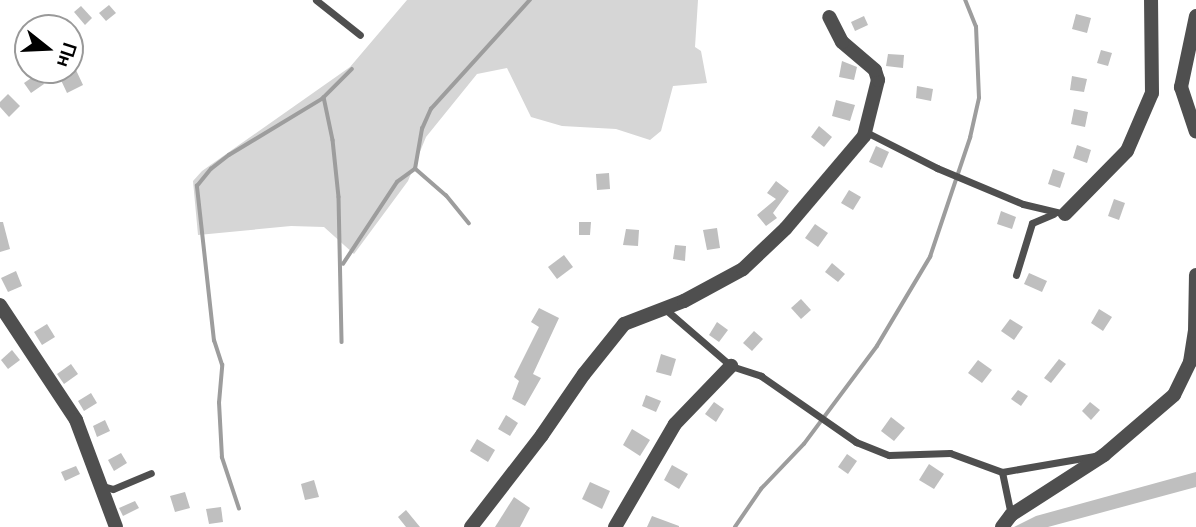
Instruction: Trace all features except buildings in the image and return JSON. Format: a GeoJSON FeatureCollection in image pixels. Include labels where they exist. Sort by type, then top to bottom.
{"type":"FeatureCollection","features":[{"type":"Feature","properties":{"kind":"street"},"geometry":{"type":"LineString","coordinates":[[1059,214],[1127,152],[1152,93],[1150,0]]}},
{"type":"Feature","properties":{"kind":"street"},"geometry":{"type":"LineString","coordinates":[[1196,16],[1181,87],[1196,132]]}},
{"type":"Feature","properties":{"kind":"street"},"geometry":{"type":"LineString","coordinates":[[471,527],[542,435],[584,373],[624,324],[664,309],[743,268],[786,228],[866,132],[878,80],[875,70],[842,42],[829,17]]}},
{"type":"Feature","properties":{"kind":"street"},"geometry":{"type":"LineString","coordinates":[[1006,521],[1104,455],[1174,395],[1183,377],[1195,331],[1196,275]]}},
{"type":"Feature","properties":{"kind":"street"},"geometry":{"type":"LineString","coordinates":[[0,304],[76,420],[116,527]]}},
{"type":"Feature","properties":{"kind":"street"},"geometry":{"type":"LineString","coordinates":[[615,527],[675,424],[731,366]]}},
{"type":"Feature","properties":{"kind":"lane"},"geometry":{"type":"LineString","coordinates":[[316,0],[360,35]]}},
{"type":"Feature","properties":{"kind":"lane"},"geometry":{"type":"LineString","coordinates":[[866,132],[937,168],[1059,214]]}},
{"type":"Feature","properties":{"kind":"lane"},"geometry":{"type":"LineString","coordinates":[[1016,275],[1032,223],[1059,214]]}},
{"type":"Feature","properties":{"kind":"lane"},"geometry":{"type":"LineString","coordinates":[[664,309],[731,366],[761,376],[856,442],[889,455],[950,453],[1002,472],[1104,455]]}},
{"type":"Feature","properties":{"kind":"lane"},"geometry":{"type":"LineString","coordinates":[[1002,472],[1006,521]]}},
{"type":"Feature","properties":{"kind":"lane"},"geometry":{"type":"LineString","coordinates":[[101,486],[113,489],[151,473]]}},
{"type":"Feature","properties":{"kind":"shaded area"},"geometry":{"type":"Polygon","coordinates":[[[407,0],[698,0],[695,47],[701,51],[707,83],[673,86],[661,131],[650,140],[616,129],[562,126],[531,117],[507,68],[477,74],[426,137],[408,181],[354,254],[324,227],[291,226],[198,235],[193,181],[202,171],[350,67],[407,0]]]}},
{"type":"Feature","properties":{"kind":"waterway"},"geometry":{"type":"LineString","coordinates":[[469,224],[446,196],[415,169],[422,129],[431,109],[530,0]]}},
{"type":"Feature","properties":{"kind":"waterway"},"geometry":{"type":"LineString","coordinates":[[735,527],[761,489],[804,444],[877,346],[930,257],[970,138],[979,98],[976,27],[965,0]]}},
{"type":"Feature","properties":{"kind":"waterway"},"geometry":{"type":"LineString","coordinates":[[239,509],[222,458],[219,403],[222,365],[214,341],[197,186],[211,169],[229,155],[322,99],[352,69]]}},
{"type":"Feature","properties":{"kind":"waterway"},"geometry":{"type":"LineString","coordinates":[[324,97],[333,140],[339,197],[342,342]]}},
{"type":"Feature","properties":{"kind":"waterway"},"geometry":{"type":"LineString","coordinates":[[343,264],[397,182],[415,169]]}}]}
